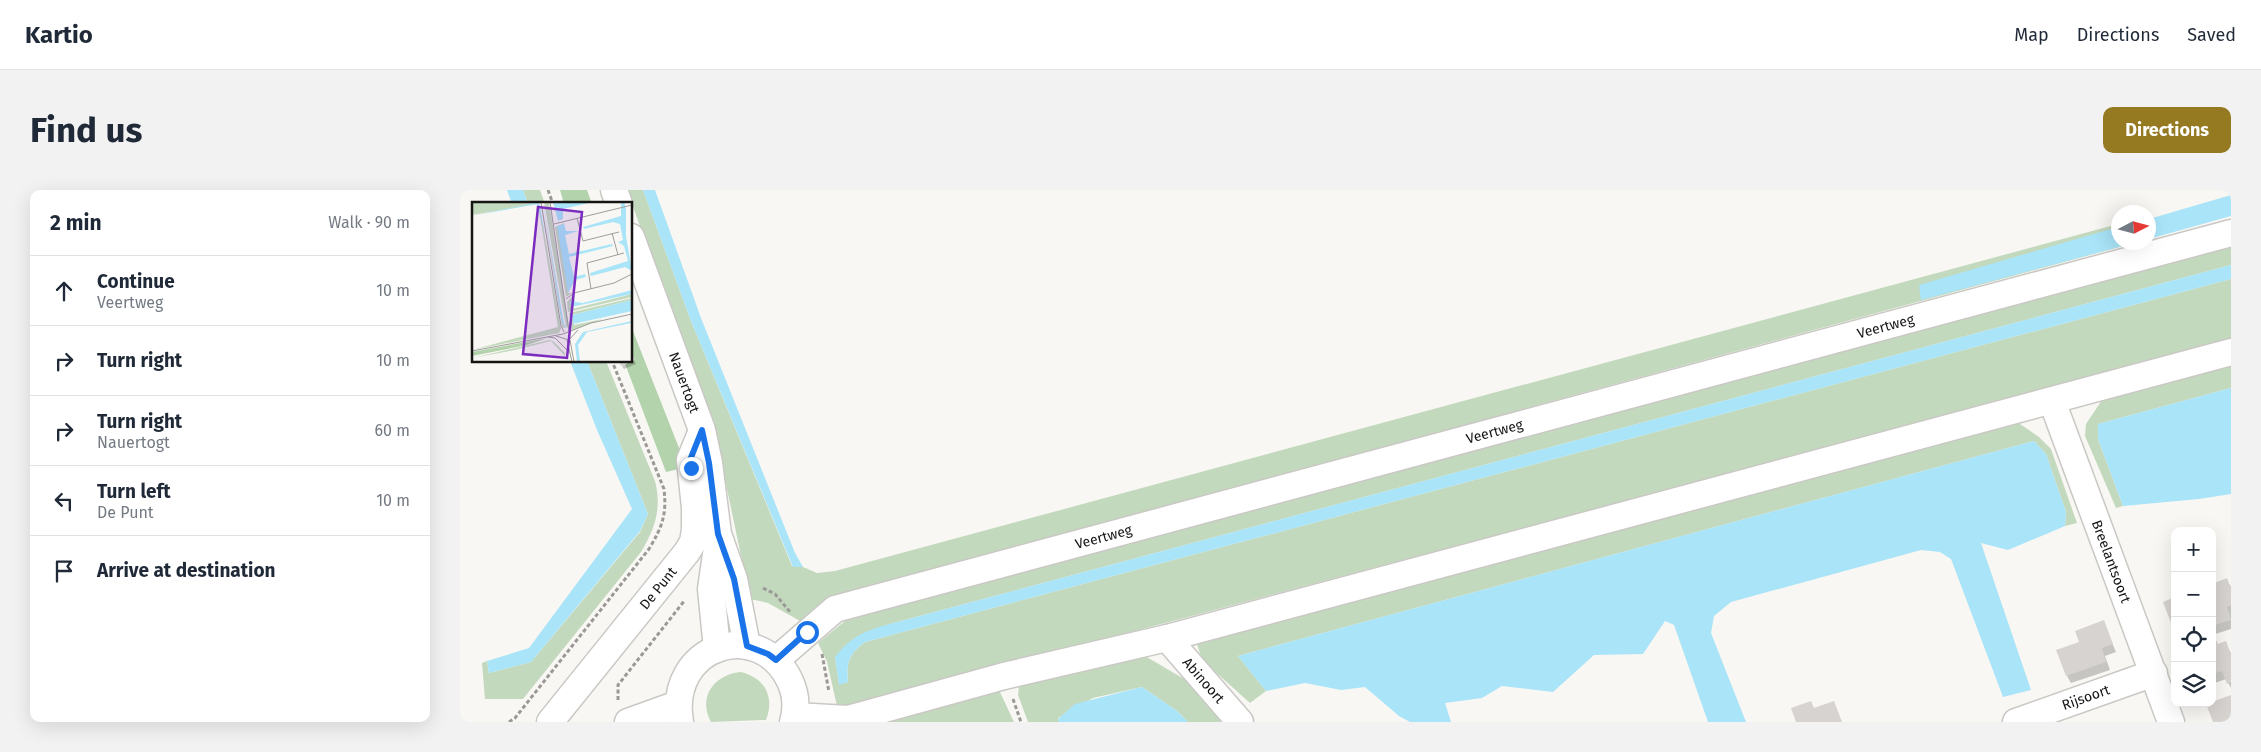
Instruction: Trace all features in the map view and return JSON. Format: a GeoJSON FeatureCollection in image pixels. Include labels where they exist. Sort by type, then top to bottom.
{"type":"FeatureCollection","features":[{"type":"Feature","properties":{"kind":"street"},"geometry":{"type":"LineString","coordinates":[[614,190],[618,202]]}},
{"type":"Feature","properties":{"kind":"street","name":"Veertweg"},"geometry":{"type":"LineString","coordinates":[[776,660],[835,609],[2231,233]]}},
{"type":"Feature","properties":{"kind":"street","name":"Nauertogt"},"geometry":{"type":"LineString","coordinates":[[632,240],[702,430],[709,463],[718,534],[734,579],[747,646]]}},
{"type":"Feature","properties":{"kind":"street"},"geometry":{"type":"LineString","coordinates":[[624,715],[679,713],[680,686],[694,663],[717,649],[727,646],[747,646],[768,654],[786,672],[796,700],[794,719],[848,719],[1004,676],[1167,638],[2231,352]]}},
{"type":"Feature","properties":{"kind":"street","name":"Breelantsoort"},"geometry":{"type":"LineString","coordinates":[[2052,401],[2171,722]]}},
{"type":"Feature","properties":{"kind":"street","name":"De Punt"},"geometry":{"type":"LineString","coordinates":[[550,722],[688,552],[693,542],[695,508],[690,460],[702,430]]}},
{"type":"Feature","properties":{"kind":"street","name":"Nauertogt"},"geometry":{"type":"LineString","coordinates":[[717,649],[711,589],[718,534]]}},
{"type":"Feature","properties":{"kind":"street","name":"Abinoort"},"geometry":{"type":"LineString","coordinates":[[1167,638],[1240,722]]}},
{"type":"Feature","properties":{"kind":"street","name":"Rijsoort"},"geometry":{"type":"LineString","coordinates":[[2016,722],[2154,673]]}},
{"type":"Feature","properties":{"kind":"path"},"geometry":{"type":"LineString","coordinates":[[548,190],[552,202]]}},
{"type":"Feature","properties":{"kind":"path"},"geometry":{"type":"LineString","coordinates":[[509,722],[515,718],[649,549],[661,529],[666,509],[664,489],[612,362]]}},
{"type":"Feature","properties":{"kind":"path"},"geometry":{"type":"LineString","coordinates":[[624,715],[616,690],[642,654]]}},
{"type":"Feature","properties":{"kind":"green space"},"geometry":{"type":"Polygon","coordinates":[[[523,190],[540,190],[544,202],[527,202],[523,190]]]}},
{"type":"Feature","properties":{"kind":"green space"},"geometry":{"type":"Polygon","coordinates":[[[560,190],[587,190],[591,202],[563,202],[560,190]]]}},
{"type":"Feature","properties":{"kind":"green space"},"geometry":{"type":"Polygon","coordinates":[[[627,190],[643,190],[691,321],[792,566],[803,567],[817,573],[835,571],[2111,226],[2111,249],[831,597],[800,621],[768,603],[750,599],[717,441],[627,190]]]}},
{"type":"Feature","properties":{"kind":"green space"},"geometry":{"type":"Polygon","coordinates":[[[2231,246],[2231,265],[886,625],[835,657],[839,684],[848,682],[848,664],[850,659],[855,650],[865,642],[2231,279],[2231,341],[844,708],[837,706],[827,662],[818,643],[845,621],[888,606],[2231,246]]]}},
{"type":"Feature","properties":{"kind":"green space"},"geometry":{"type":"Polygon","coordinates":[[[632,329],[679,448],[683,468],[666,472],[624,362],[632,362],[632,329]]]}},
{"type":"Feature","properties":{"kind":"green space"},"geometry":{"type":"Polygon","coordinates":[[[587,362],[606,362],[655,481],[658,500],[656,518],[641,552],[523,699],[485,699],[482,663],[487,661],[489,673],[531,662],[640,532],[648,514],[587,362]]]}},
{"type":"Feature","properties":{"kind":"green space"},"geometry":{"type":"Polygon","coordinates":[[[2231,365],[2231,388],[2098,424],[2098,439],[2123,506],[2116,508],[2085,436],[2086,424],[2102,400],[2231,365]]]}},
{"type":"Feature","properties":{"kind":"green space"},"geometry":{"type":"Polygon","coordinates":[[[2017,422],[2039,437],[2051,449],[2077,523],[2065,526],[2066,512],[2046,454],[2034,441],[1238,656],[1266,691],[1250,703],[1202,660],[1195,638],[2017,422]]]}},
{"type":"Feature","properties":{"kind":"green space"},"geometry":{"type":"Polygon","coordinates":[[[1140,653],[1196,686],[1229,718],[1219,722],[1188,722],[1177,711],[1142,687],[1093,698],[1058,718],[1059,722],[1028,722],[1018,695],[1019,685],[1140,653]]]}},
{"type":"Feature","properties":{"kind":"green space"},"geometry":{"type":"Polygon","coordinates":[[[741,672],[756,679],[766,690],[769,704],[766,720],[711,722],[706,704],[711,688],[723,677],[741,672]]]}},
{"type":"Feature","properties":{"kind":"green space"},"geometry":{"type":"Polygon","coordinates":[[[999,690],[1014,722],[885,722],[999,690]]]}},
{"type":"Feature","properties":{"kind":"water"},"geometry":{"type":"Polygon","coordinates":[[[507,190],[523,190],[527,202],[511,202],[507,190]]]}},
{"type":"Feature","properties":{"kind":"water"},"geometry":{"type":"Polygon","coordinates":[[[643,190],[655,190],[701,318],[795,553],[803,567],[793,567],[691,321],[643,190]]]}},
{"type":"Feature","properties":{"kind":"water"},"geometry":{"type":"Polygon","coordinates":[[[2231,195],[2231,216],[2156,237],[2156,217],[2231,195]]]}},
{"type":"Feature","properties":{"kind":"water"},"geometry":{"type":"Polygon","coordinates":[[[2111,229],[2111,249],[1921,300],[1919,285],[2111,229]]]}},
{"type":"Feature","properties":{"kind":"water"},"geometry":{"type":"Polygon","coordinates":[[[2231,265],[2231,279],[865,642],[855,650],[850,659],[848,664],[848,682],[839,685],[835,657],[858,636],[886,625],[2231,265]]]}},
{"type":"Feature","properties":{"kind":"water"},"geometry":{"type":"Polygon","coordinates":[[[570,362],[587,362],[648,514],[640,531],[531,662],[489,673],[487,661],[529,648],[632,509],[597,430],[570,362]]]}},
{"type":"Feature","properties":{"kind":"water"},"geometry":{"type":"Polygon","coordinates":[[[2231,388],[2231,494],[2123,506],[2098,439],[2098,424],[2231,388]]]}},
{"type":"Feature","properties":{"kind":"water"},"geometry":{"type":"Polygon","coordinates":[[[2034,441],[2046,454],[2066,512],[2065,526],[2008,550],[1981,543],[2031,690],[2003,697],[1951,559],[1940,552],[1921,550],[1731,602],[1714,616],[1711,633],[1746,722],[1708,722],[1674,625],[1665,621],[1643,654],[1594,655],[1553,692],[1502,686],[1482,698],[1445,703],[1451,722],[1410,722],[1399,716],[1365,687],[1341,690],[1305,683],[1266,691],[1238,656],[2034,441]]]}},
{"type":"Feature","properties":{"kind":"water"},"geometry":{"type":"Polygon","coordinates":[[[1142,687],[1177,711],[1188,722],[1059,722],[1058,719],[1075,704],[1142,687]]]}},
{"type":"Feature","properties":{"kind":"building"},"geometry":{"type":"Polygon","coordinates":[[[619,362],[630,362],[621,366],[619,362]]]}},
{"type":"Feature","properties":{"kind":"building"},"geometry":{"type":"Polygon","coordinates":[[[2227,578],[2231,589],[2231,605],[2227,607],[2231,620],[2216,625],[2216,617],[2216,582],[2227,578]]]}},
{"type":"Feature","properties":{"kind":"building"},"geometry":{"type":"Polygon","coordinates":[[[2171,599],[2171,623],[2163,602],[2171,599]]]}},
{"type":"Feature","properties":{"kind":"building"},"geometry":{"type":"Polygon","coordinates":[[[2104,620],[2113,644],[2102,648],[2106,662],[2066,676],[2056,650],[2079,642],[2075,631],[2104,620]]]}},
{"type":"Feature","properties":{"kind":"building"},"geometry":{"type":"Polygon","coordinates":[[[2216,640],[2218,644],[2226,641],[2231,655],[2231,682],[2227,684],[2222,671],[2216,673],[2216,640]]]}},
{"type":"Feature","properties":{"kind":"building"},"geometry":{"type":"Polygon","coordinates":[[[2231,695],[2231,722],[2213,722],[2207,707],[2216,707],[2216,700],[2231,695]]]}},
{"type":"Feature","properties":{"kind":"building"},"geometry":{"type":"Polygon","coordinates":[[[1811,701],[1814,708],[1834,701],[1842,722],[1796,722],[1791,708],[1811,701]]]}},
{"type":"Feature","properties":{"kind":"route"},"geometry":{"type":"LineString","coordinates":[[691,468],[690,460],[702,430],[715,502],[718,534],[734,579],[747,646],[758,649],[776,660],[807,632]]}}]}
